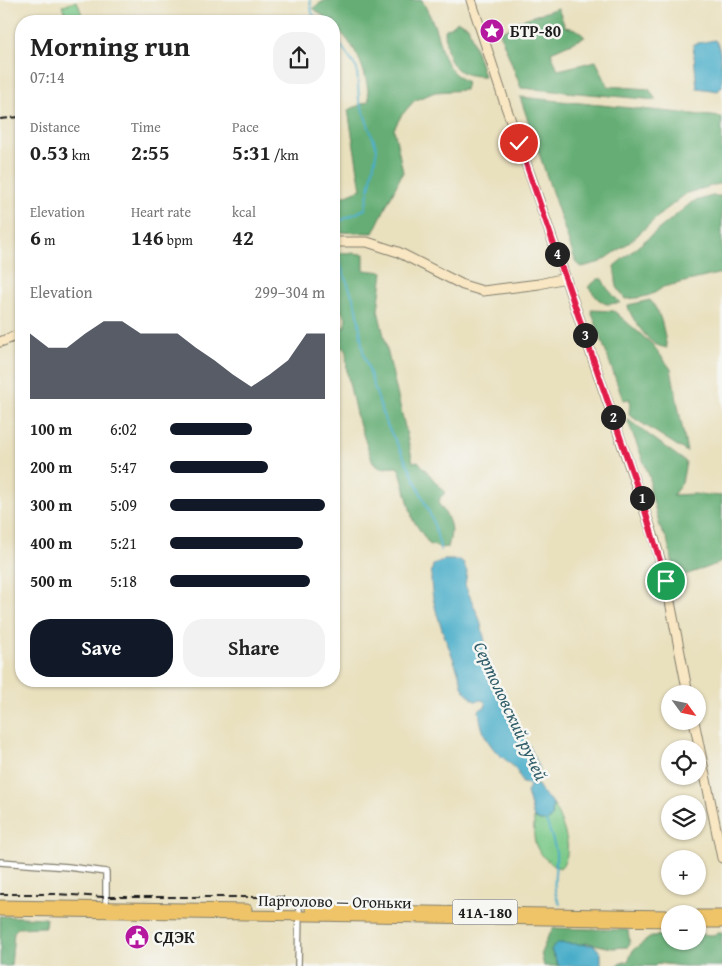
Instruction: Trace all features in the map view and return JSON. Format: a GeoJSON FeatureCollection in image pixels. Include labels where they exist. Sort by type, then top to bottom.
{"type":"FeatureCollection","features":[{"type":"Feature","properties":{"kind":"main road"},"geometry":{"type":"LineString","coordinates":[[471,0],[654,538],[666,581],[686,685]]}},
{"type":"Feature","properties":{"kind":"main road"},"geometry":{"type":"LineString","coordinates":[[340,242],[367,242],[398,252],[463,285],[483,291],[538,284],[565,278]]}},
{"type":"Feature","properties":{"kind":"main road"},"geometry":{"type":"LineString","coordinates":[[0,342],[15,336]]}},
{"type":"Feature","properties":{"kind":"main road"},"geometry":{"type":"LineString","coordinates":[[696,730],[722,858]]}},
{"type":"Feature","properties":{"kind":"main road","name":"Парголово — Огоньки"},"geometry":{"type":"LineString","coordinates":[[0,904],[661,922]]}},
{"type":"Feature","properties":{"kind":"main road","name":"Парголово — Огоньки"},"geometry":{"type":"LineString","coordinates":[[0,911],[661,915]]}},
{"type":"Feature","properties":{"kind":"main road"},"geometry":{"type":"LineString","coordinates":[[706,915],[722,915]]}},
{"type":"Feature","properties":{"kind":"main road"},"geometry":{"type":"LineString","coordinates":[[706,923],[722,923]]}},
{"type":"Feature","properties":{"kind":"street"},"geometry":{"type":"LineString","coordinates":[[0,862],[106,872],[106,906]]}},
{"type":"Feature","properties":{"kind":"street"},"geometry":{"type":"LineString","coordinates":[[298,966],[299,912]]}},
{"type":"Feature","properties":{"kind":"green space"},"geometry":{"type":"Polygon","coordinates":[[[325,0],[422,0],[434,25],[444,58],[452,71],[467,82],[465,90],[435,92],[414,101],[401,116],[394,129],[403,172],[373,233],[340,232],[340,198],[361,189],[348,110],[369,101],[366,79],[355,51],[340,32],[340,15],[322,15],[313,8],[325,0]]]}},
{"type":"Feature","properties":{"kind":"green space"},"geometry":{"type":"Polygon","coordinates":[[[77,1],[82,15],[66,15],[62,6],[77,1]]]}},
{"type":"Feature","properties":{"kind":"green space"},"geometry":{"type":"Polygon","coordinates":[[[558,8],[565,27],[576,29],[585,37],[551,52],[558,70],[596,61],[608,86],[649,89],[656,100],[521,88],[499,31],[513,27],[518,21],[558,8]]]}},
{"type":"Feature","properties":{"kind":"green space"},"geometry":{"type":"Polygon","coordinates":[[[458,21],[468,26],[484,76],[473,76],[458,70],[449,58],[445,30],[458,21]]]}},
{"type":"Feature","properties":{"kind":"green space"},"geometry":{"type":"Polygon","coordinates":[[[520,97],[722,117],[722,183],[687,193],[630,242],[601,262],[582,267],[576,263],[520,97]]]}},
{"type":"Feature","properties":{"kind":"green space"},"geometry":{"type":"Polygon","coordinates":[[[712,196],[722,196],[722,273],[663,287],[645,296],[625,299],[617,287],[614,266],[692,202],[712,196]]]}},
{"type":"Feature","properties":{"kind":"green space"},"geometry":{"type":"Polygon","coordinates":[[[340,252],[364,254],[364,270],[383,272],[378,310],[413,462],[418,461],[445,493],[440,498],[439,504],[450,524],[451,534],[448,547],[440,548],[429,544],[413,520],[400,471],[397,467],[380,468],[373,463],[356,414],[347,373],[346,350],[340,346],[340,328],[345,327],[346,318],[341,311],[340,252]]]}},
{"type":"Feature","properties":{"kind":"green space"},"geometry":{"type":"Polygon","coordinates":[[[598,279],[602,279],[620,303],[606,304],[598,299],[588,287],[598,279]]]}},
{"type":"Feature","properties":{"kind":"green space"},"geometry":{"type":"Polygon","coordinates":[[[650,300],[660,317],[667,348],[656,345],[647,337],[634,320],[629,309],[628,305],[650,300]]]}},
{"type":"Feature","properties":{"kind":"green space"},"geometry":{"type":"Polygon","coordinates":[[[591,310],[614,311],[652,344],[671,369],[687,452],[629,415],[630,399],[623,400],[591,310]]]}},
{"type":"Feature","properties":{"kind":"green space"},"geometry":{"type":"Polygon","coordinates":[[[627,419],[686,462],[682,483],[673,495],[722,496],[722,558],[720,563],[682,576],[676,576],[667,539],[661,530],[650,490],[650,478],[627,419]]]}},
{"type":"Feature","properties":{"kind":"green space"},"geometry":{"type":"Polygon","coordinates":[[[553,803],[566,836],[567,845],[565,861],[560,868],[541,854],[536,846],[534,836],[534,818],[540,821],[552,817],[553,803]]]}},
{"type":"Feature","properties":{"kind":"green space"},"geometry":{"type":"Polygon","coordinates":[[[0,916],[46,918],[45,927],[18,928],[14,932],[11,966],[0,966],[0,916]]]}},
{"type":"Feature","properties":{"kind":"green space"},"geometry":{"type":"Polygon","coordinates":[[[554,928],[628,930],[630,944],[628,947],[612,948],[588,943],[551,950],[559,966],[544,966],[541,953],[549,934],[554,928]]]}},
{"type":"Feature","properties":{"kind":"green space"},"geometry":{"type":"Polygon","coordinates":[[[722,932],[722,966],[683,966],[657,963],[655,966],[618,966],[618,964],[628,961],[633,950],[652,936],[661,936],[661,950],[706,950],[706,935],[722,932]]]}},
{"type":"Feature","properties":{"kind":"water"},"geometry":{"type":"Polygon","coordinates":[[[715,40],[720,55],[722,87],[718,91],[697,88],[693,44],[715,40]]]}},
{"type":"Feature","properties":{"kind":"water"},"geometry":{"type":"Polygon","coordinates":[[[444,560],[459,560],[463,562],[467,572],[465,585],[480,620],[487,650],[491,682],[529,745],[540,769],[537,779],[532,782],[533,785],[538,785],[544,795],[553,803],[552,817],[547,821],[540,821],[534,818],[527,792],[530,786],[522,783],[512,765],[494,750],[485,737],[479,710],[485,707],[486,704],[483,700],[474,701],[462,686],[439,620],[432,591],[431,577],[433,565],[444,560]]]}},
{"type":"Feature","properties":{"kind":"water"},"geometry":{"type":"Polygon","coordinates":[[[557,943],[594,945],[601,953],[601,966],[559,966],[551,950],[557,943]]]}},
{"type":"Feature","properties":{"kind":"waterway","name":"Сертоловский ручей"},"geometry":{"type":"LineString","coordinates":[[310,0],[314,15]]}},
{"type":"Feature","properties":{"kind":"waterway","name":"Сертоловский ручей"},"geometry":{"type":"LineString","coordinates":[[340,44],[357,69],[359,100],[377,149],[365,209],[340,221]]}},
{"type":"Feature","properties":{"kind":"waterway","name":"Сертоловский ручей"},"geometry":{"type":"LineString","coordinates":[[340,263],[357,308],[363,351],[385,421],[410,469],[433,521],[441,550]]}},
{"type":"Feature","properties":{"kind":"waterway","name":"Сертоловский ручей"},"geometry":{"type":"LineString","coordinates":[[546,820],[555,849],[555,892],[560,904]]}},
{"type":"Feature","properties":{"kind":"railway"},"geometry":{"type":"LineString","coordinates":[[0,119],[15,118]]}},
{"type":"Feature","properties":{"kind":"railway"},"geometry":{"type":"LineString","coordinates":[[0,894],[56,894],[103,897],[284,897]]}},
{"type":"Feature","properties":{"kind":"place","name":"БТР-80"},"geometry":{"type":"Point","coordinates":[492,31]}},
{"type":"Feature","properties":{"kind":"place","name":"СДЭК"},"geometry":{"type":"Point","coordinates":[137,937]}},
{"type":"Feature","properties":{"kind":"route"},"geometry":{"type":"LineString","coordinates":[[519,143],[643,504],[666,581]]}}]}
